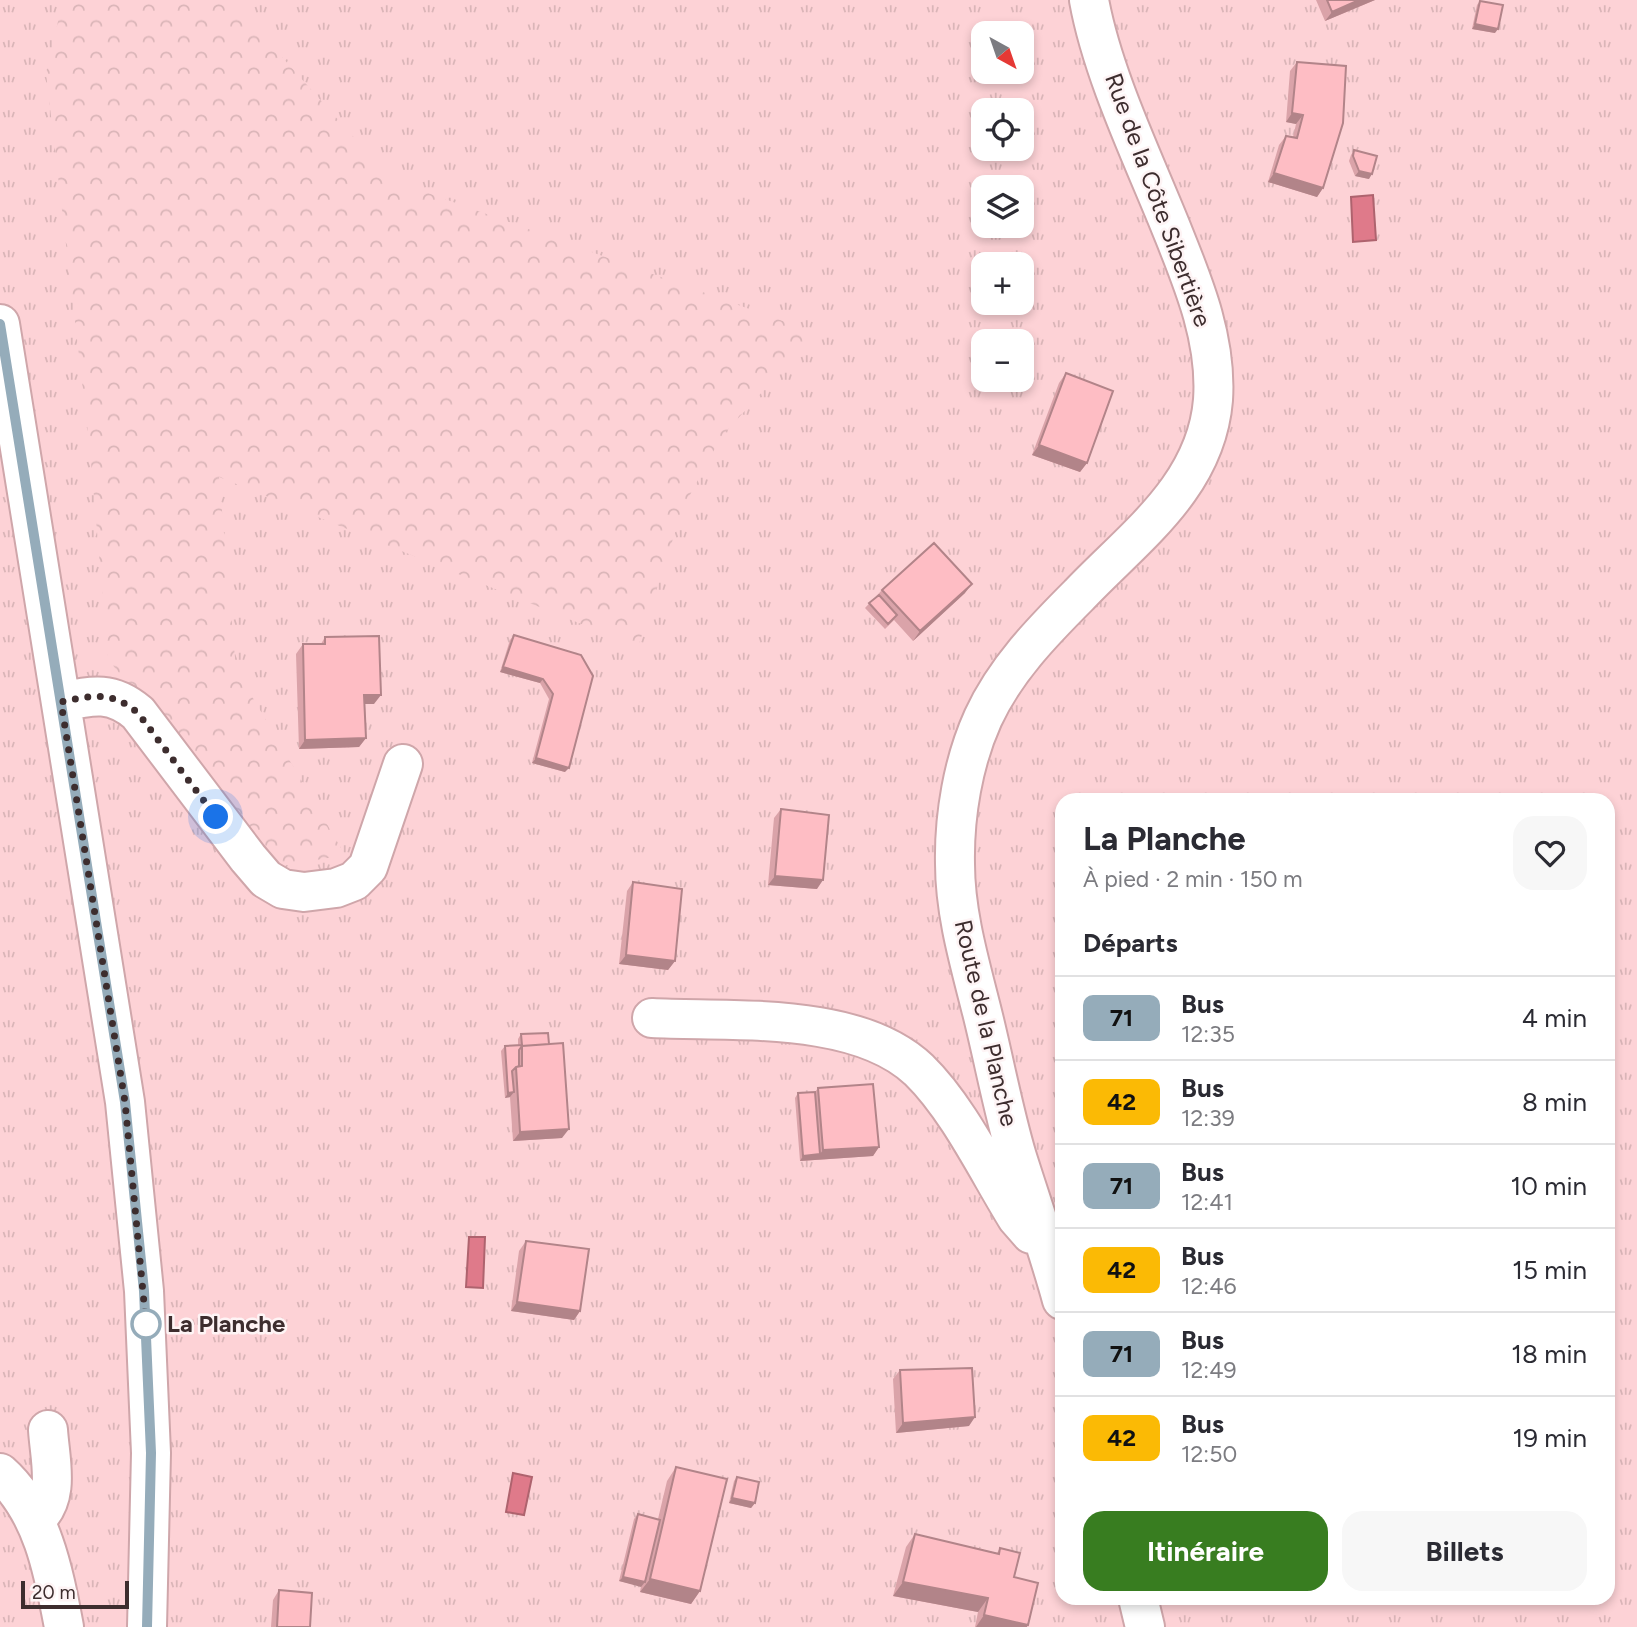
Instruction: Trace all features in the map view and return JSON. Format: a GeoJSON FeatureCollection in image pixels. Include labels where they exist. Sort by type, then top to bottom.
{"type":"FeatureCollection","features":[{"type":"Feature","properties":{"kind":"street","name":"Rue de la Côte Sibertière"},"geometry":{"type":"LineString","coordinates":[[975,741],[997,692],[1037,638],[1166,508],[1194,464],[1210,423],[1213,380],[1205,321],[1194,285],[1125,113],[1089,0]]}},
{"type":"Feature","properties":{"kind":"street"},"geometry":{"type":"LineString","coordinates":[[0,324],[125,1102],[144,1291],[151,1453],[147,1627]]}},
{"type":"Feature","properties":{"kind":"street"},"geometry":{"type":"LineString","coordinates":[[61,702],[106,696],[122,700],[138,713],[257,869],[266,879],[293,891],[336,888],[354,881],[368,867],[403,764]]}},
{"type":"Feature","properties":{"kind":"street","name":"Route de la Planche"},"geometry":{"type":"LineString","coordinates":[[975,741],[962,785],[955,865],[964,938],[1017,1156],[1055,1274]]}},
{"type":"Feature","properties":{"kind":"street"},"geometry":{"type":"LineString","coordinates":[[652,1018],[780,1024],[832,1030],[881,1043],[919,1070],[945,1102],[1026,1231],[1034,1236],[1044,1234]]}},
{"type":"Feature","properties":{"kind":"street"},"geometry":{"type":"LineString","coordinates":[[35,1520],[49,1506],[52,1491],[48,1430]]}},
{"type":"Feature","properties":{"kind":"street"},"geometry":{"type":"LineString","coordinates":[[0,1473],[35,1520],[53,1569],[64,1627]]}},
{"type":"Feature","properties":{"kind":"street"},"geometry":{"type":"LineString","coordinates":[[1140,1605],[1146,1627]]}},
{"type":"Feature","properties":{"kind":"green space"},"geometry":{"type":"Polygon","coordinates":[[[0,0],[1637,0],[1637,1627],[0,1627],[0,0]]]}},
{"type":"Feature","properties":{"kind":"green space"},"geometry":{"type":"Polygon","coordinates":[[[63,0],[231,0],[392,180],[816,333],[721,437],[683,508],[638,647],[219,477],[236,669],[345,855],[270,868],[108,659],[90,450],[46,73],[63,0]]]}},
{"type":"Feature","properties":{"kind":"shaded area"},"geometry":{"type":"Polygon","coordinates":[[[1373,195],[1376,240],[1353,242],[1351,197],[1373,195]]]}},
{"type":"Feature","properties":{"kind":"shaded area"},"geometry":{"type":"Polygon","coordinates":[[[469,1237],[485,1237],[483,1288],[466,1287],[469,1237]]]}},
{"type":"Feature","properties":{"kind":"shaded area"},"geometry":{"type":"Polygon","coordinates":[[[513,1473],[532,1477],[524,1515],[506,1512],[513,1473]]]}},
{"type":"Feature","properties":{"kind":"building"},"geometry":{"type":"Polygon","coordinates":[[[1327,0],[1359,0],[1332,12],[1327,0]]]}},
{"type":"Feature","properties":{"kind":"building"},"geometry":{"type":"Polygon","coordinates":[[[1480,1],[1503,5],[1498,29],[1475,24],[1480,1]]]}},
{"type":"Feature","properties":{"kind":"building"},"geometry":{"type":"Polygon","coordinates":[[[1297,62],[1346,66],[1343,123],[1323,188],[1274,173],[1286,136],[1297,138],[1303,115],[1292,113],[1297,62]]]}},
{"type":"Feature","properties":{"kind":"building"},"geometry":{"type":"Polygon","coordinates":[[[1354,150],[1377,156],[1372,174],[1359,171],[1353,156],[1354,150]]]}},
{"type":"Feature","properties":{"kind":"building"},"geometry":{"type":"Polygon","coordinates":[[[1066,373],[1113,391],[1087,463],[1039,445],[1066,373]]]}},
{"type":"Feature","properties":{"kind":"building"},"geometry":{"type":"Polygon","coordinates":[[[934,543],[972,584],[920,631],[882,590],[934,543]]]}},
{"type":"Feature","properties":{"kind":"building"},"geometry":{"type":"Polygon","coordinates":[[[879,595],[897,615],[888,624],[869,603],[879,595]]]}},
{"type":"Feature","properties":{"kind":"building"},"geometry":{"type":"Polygon","coordinates":[[[514,635],[581,655],[593,676],[569,768],[536,758],[553,694],[543,679],[503,667],[514,635]]]}},
{"type":"Feature","properties":{"kind":"building"},"geometry":{"type":"Polygon","coordinates":[[[379,636],[381,695],[364,695],[366,738],[305,740],[303,644],[325,644],[325,637],[379,636]]]}},
{"type":"Feature","properties":{"kind":"building"},"geometry":{"type":"Polygon","coordinates":[[[781,809],[829,815],[823,880],[775,876],[781,809]]]}},
{"type":"Feature","properties":{"kind":"building"},"geometry":{"type":"Polygon","coordinates":[[[633,882],[682,889],[675,961],[626,955],[633,882]]]}},
{"type":"Feature","properties":{"kind":"building"},"geometry":{"type":"Polygon","coordinates":[[[548,1033],[549,1044],[522,1046],[519,1050],[519,1066],[512,1071],[514,1092],[508,1093],[505,1046],[522,1045],[521,1034],[548,1033]]]}},
{"type":"Feature","properties":{"kind":"building"},"geometry":{"type":"Polygon","coordinates":[[[563,1043],[569,1129],[520,1132],[516,1067],[522,1066],[522,1046],[563,1043]]]}},
{"type":"Feature","properties":{"kind":"building"},"geometry":{"type":"Polygon","coordinates":[[[873,1084],[879,1147],[823,1150],[818,1088],[873,1084]]]}},
{"type":"Feature","properties":{"kind":"building"},"geometry":{"type":"Polygon","coordinates":[[[815,1092],[820,1154],[803,1156],[798,1093],[815,1092]]]}},
{"type":"Feature","properties":{"kind":"building"},"geometry":{"type":"Polygon","coordinates":[[[526,1241],[589,1249],[580,1311],[517,1302],[526,1241]]]}},
{"type":"Feature","properties":{"kind":"building"},"geometry":{"type":"Polygon","coordinates":[[[972,1368],[975,1417],[903,1423],[900,1370],[972,1368]]]}},
{"type":"Feature","properties":{"kind":"building"},"geometry":{"type":"Polygon","coordinates":[[[676,1467],[727,1479],[700,1591],[650,1579],[676,1467]]]}},
{"type":"Feature","properties":{"kind":"building"},"geometry":{"type":"Polygon","coordinates":[[[737,1477],[759,1482],[755,1503],[732,1498],[737,1477]]]}},
{"type":"Feature","properties":{"kind":"building"},"geometry":{"type":"Polygon","coordinates":[[[638,1514],[660,1520],[645,1582],[623,1577],[638,1514]]]}},
{"type":"Feature","properties":{"kind":"building"},"geometry":{"type":"Polygon","coordinates":[[[915,1534],[999,1554],[1000,1548],[1020,1553],[1014,1577],[1038,1583],[1028,1625],[984,1615],[988,1598],[903,1582],[915,1534]]]}},
{"type":"Feature","properties":{"kind":"building"},"geometry":{"type":"Polygon","coordinates":[[[279,1590],[312,1593],[310,1627],[277,1627],[279,1590]]]}},
{"type":"Feature","properties":{"kind":"bus line","name":"71"},"geometry":{"type":"LineString","coordinates":[[0,324],[78,795],[125,1102],[144,1291],[151,1453],[147,1627]]}},
{"type":"Feature","properties":{"kind":"place","name":"La Planche"},"geometry":{"type":"Point","coordinates":[146,1324]}},
{"type":"Feature","properties":{"kind":"route"},"geometry":{"type":"LineString","coordinates":[[146,1324],[125,1102],[61,702],[106,696],[122,700],[138,713],[216,817]]}}]}
